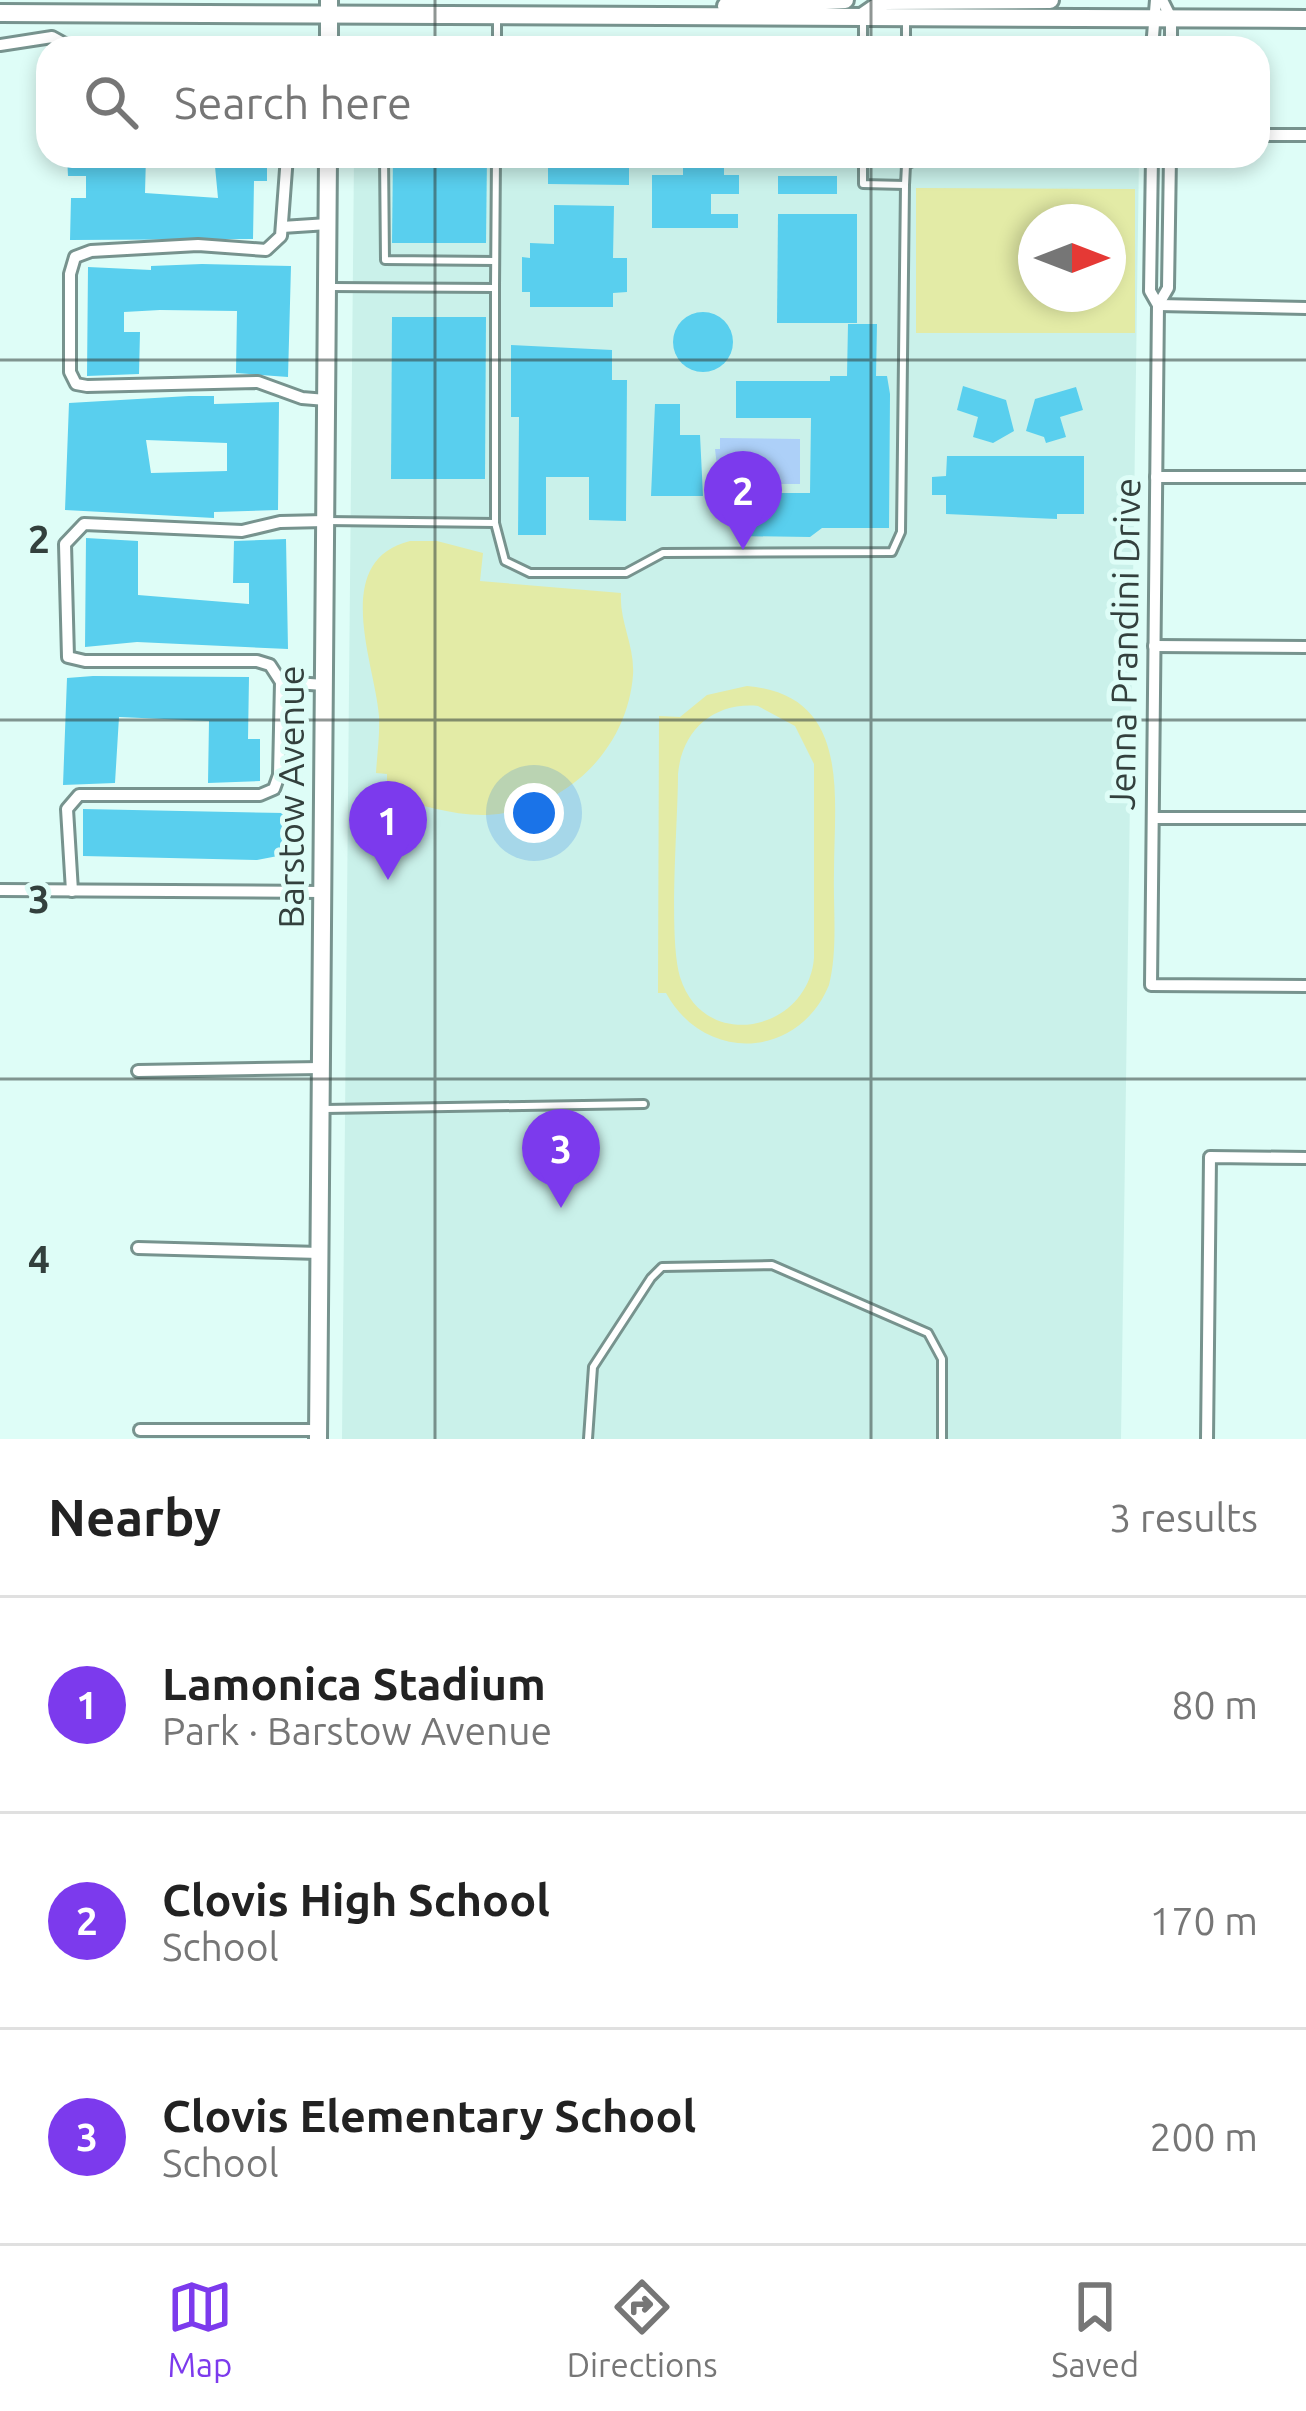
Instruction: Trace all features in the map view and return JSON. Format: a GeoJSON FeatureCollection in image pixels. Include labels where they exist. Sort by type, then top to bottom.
{"type":"FeatureCollection","features":[{"type":"Feature","properties":{"kind":"main road"},"geometry":{"type":"LineString","coordinates":[[660,16],[737,4],[845,0]]}},
{"type":"Feature","properties":{"kind":"main road"},"geometry":{"type":"LineString","coordinates":[[863,16],[886,1],[1050,0]]}},
{"type":"Feature","properties":{"kind":"main road"},"geometry":{"type":"LineString","coordinates":[[0,13],[329,7],[497,15],[906,17],[1160,9],[1306,19]]}},
{"type":"Feature","properties":{"kind":"main road","name":"Barstow Avenue"},"geometry":{"type":"LineString","coordinates":[[318,1434],[328,168]]}},
{"type":"Feature","properties":{"kind":"street"},"geometry":{"type":"LineString","coordinates":[[0,45],[36,40]]}},
{"type":"Feature","properties":{"kind":"street"},"geometry":{"type":"LineString","coordinates":[[1270,135],[1306,135]]}},
{"type":"Feature","properties":{"kind":"street"},"geometry":{"type":"LineString","coordinates":[[286,168],[282,227],[276,245],[266,250],[199,245],[164,251],[91,251],[75,257],[70,274],[70,371],[76,384],[87,386],[258,382],[302,398],[326,400]]}},
{"type":"Feature","properties":{"kind":"street","name":"Jenna Prandini Drive"},"geometry":{"type":"LineString","coordinates":[[1149,168],[1150,291],[1158,305]]}},
{"type":"Feature","properties":{"kind":"street","name":"Jenna Prandini Drive"},"geometry":{"type":"LineString","coordinates":[[1170,168],[1168,288],[1158,305],[1151,985],[1306,986]]}},
{"type":"Feature","properties":{"kind":"street"},"geometry":{"type":"LineString","coordinates":[[282,227],[328,224]]}},
{"type":"Feature","properties":{"kind":"street"},"geometry":{"type":"LineString","coordinates":[[1158,305],[1306,308]]}},
{"type":"Feature","properties":{"kind":"street"},"geometry":{"type":"LineString","coordinates":[[1156,477],[1306,477]]}},
{"type":"Feature","properties":{"kind":"street"},"geometry":{"type":"LineString","coordinates":[[281,682],[270,665],[257,661],[68,657],[65,544],[83,524],[242,531],[280,522],[326,521]]}},
{"type":"Feature","properties":{"kind":"street"},"geometry":{"type":"LineString","coordinates":[[1154,646],[1306,647]]}},
{"type":"Feature","properties":{"kind":"street"},"geometry":{"type":"LineString","coordinates":[[281,682],[324,685]]}},
{"type":"Feature","properties":{"kind":"street"},"geometry":{"type":"LineString","coordinates":[[72,891],[67,809],[79,796],[260,795],[274,789],[279,775],[277,693],[281,682]]}},
{"type":"Feature","properties":{"kind":"street"},"geometry":{"type":"LineString","coordinates":[[1153,818],[1306,818]]}},
{"type":"Feature","properties":{"kind":"street"},"geometry":{"type":"LineString","coordinates":[[0,890],[322,892]]}},
{"type":"Feature","properties":{"kind":"street"},"geometry":{"type":"LineString","coordinates":[[138,1071],[321,1068]]}},
{"type":"Feature","properties":{"kind":"street"},"geometry":{"type":"LineString","coordinates":[[1207,1439],[1210,1157],[1306,1158]]}},
{"type":"Feature","properties":{"kind":"street"},"geometry":{"type":"LineString","coordinates":[[138,1248],[320,1253]]}},
{"type":"Feature","properties":{"kind":"street"},"geometry":{"type":"LineString","coordinates":[[140,1430],[318,1434]]}},
{"type":"Feature","properties":{"kind":"lane"},"geometry":{"type":"LineString","coordinates":[[497,15],[497,36]]}},
{"type":"Feature","properties":{"kind":"lane"},"geometry":{"type":"LineString","coordinates":[[863,16],[863,36]]}},
{"type":"Feature","properties":{"kind":"lane"},"geometry":{"type":"LineString","coordinates":[[906,17],[906,36]]}},
{"type":"Feature","properties":{"kind":"lane"},"geometry":{"type":"LineString","coordinates":[[385,168],[385,260],[495,261]]}},
{"type":"Feature","properties":{"kind":"lane"},"geometry":{"type":"LineString","coordinates":[[496,168],[496,524],[505,561],[530,573],[626,573],[663,553],[892,552],[902,532],[906,168]]}},
{"type":"Feature","properties":{"kind":"lane"},"geometry":{"type":"LineString","coordinates":[[863,168],[863,184],[905,185]]}},
{"type":"Feature","properties":{"kind":"lane"},"geometry":{"type":"LineString","coordinates":[[327,287],[495,288]]}},
{"type":"Feature","properties":{"kind":"lane"},"geometry":{"type":"LineString","coordinates":[[326,521],[496,524]]}},
{"type":"Feature","properties":{"kind":"lane"},"geometry":{"type":"LineString","coordinates":[[321,1109],[644,1104]]}},
{"type":"Feature","properties":{"kind":"lane"},"geometry":{"type":"LineString","coordinates":[[588,1439],[586,1397],[593,1367],[651,1278],[662,1267],[758,1262],[928,1334],[942,1359],[942,1439]]}},
{"type":"Feature","properties":{"kind":"shaded area"},"geometry":{"type":"Polygon","coordinates":[[[354,168],[1139,168],[1121,1439],[342,1439],[354,168]]]}},
{"type":"Feature","properties":{"kind":"green space"},"geometry":{"type":"Polygon","coordinates":[[[916,188],[1135,189],[1135,333],[916,333],[916,188]]]}},
{"type":"Feature","properties":{"kind":"green space"},"geometry":{"type":"Polygon","coordinates":[[[410,541],[437,541],[483,553],[480,581],[621,593],[633,664],[628,703],[604,752],[565,789],[515,811],[487,815],[449,812],[387,796],[387,774],[376,773],[379,716],[366,643],[364,591],[371,569],[386,552],[410,541]]]}},
{"type":"Feature","properties":{"kind":"green space"},"geometry":{"type":"Polygon","coordinates":[[[747,686],[781,693],[805,708],[821,729],[834,782],[834,943],[829,985],[815,1010],[796,1028],[774,1039],[750,1043],[703,1032],[666,993],[658,993],[659,716],[680,717],[707,695],[747,686]],[[758,706],[728,709],[693,732],[681,758],[674,879],[676,959],[692,1001],[710,1017],[731,1024],[754,1024],[794,1003],[808,983],[814,958],[814,764],[795,726],[758,706]]]}},
{"type":"Feature","properties":{"kind":"water"},"geometry":{"type":"Polygon","coordinates":[[[720,438],[800,439],[800,484],[719,484],[715,449],[720,449],[720,438]]]}},
{"type":"Feature","properties":{"kind":"building"},"geometry":{"type":"Polygon","coordinates":[[[68,168],[146,168],[145,193],[218,198],[215,168],[267,168],[267,181],[254,181],[253,239],[70,240],[71,198],[86,198],[86,176],[68,176],[68,168]]]}},
{"type":"Feature","properties":{"kind":"building"},"geometry":{"type":"Polygon","coordinates":[[[393,168],[487,168],[486,243],[392,243],[393,168]]]}},
{"type":"Feature","properties":{"kind":"building"},"geometry":{"type":"Polygon","coordinates":[[[548,168],[629,168],[629,185],[548,184],[548,168]]]}},
{"type":"Feature","properties":{"kind":"building"},"geometry":{"type":"Polygon","coordinates":[[[683,168],[724,168],[724,175],[739,175],[739,194],[711,194],[711,214],[738,214],[738,228],[652,228],[652,175],[683,175],[683,168]]]}},
{"type":"Feature","properties":{"kind":"building"},"geometry":{"type":"Polygon","coordinates":[[[778,176],[837,176],[837,194],[778,194],[778,176]]]}},
{"type":"Feature","properties":{"kind":"building"},"geometry":{"type":"Polygon","coordinates":[[[554,205],[614,206],[613,258],[627,258],[627,292],[613,293],[613,307],[530,307],[530,292],[522,292],[522,257],[530,258],[530,243],[554,244],[554,205]]]}},
{"type":"Feature","properties":{"kind":"building"},"geometry":{"type":"Polygon","coordinates":[[[778,214],[857,214],[857,323],[777,323],[778,214]]]}},
{"type":"Feature","properties":{"kind":"building"},"geometry":{"type":"Polygon","coordinates":[[[151,266],[291,266],[288,377],[236,373],[237,311],[160,310],[124,312],[124,332],[140,332],[139,374],[87,376],[88,267],[151,270],[151,266]]]}},
{"type":"Feature","properties":{"kind":"building"},"geometry":{"type":"Polygon","coordinates":[[[703,312],[724,321],[733,342],[724,363],[703,372],[682,363],[673,342],[682,321],[703,312]]]}},
{"type":"Feature","properties":{"kind":"building"},"geometry":{"type":"Polygon","coordinates":[[[392,317],[486,317],[485,479],[391,479],[392,317]]]}},
{"type":"Feature","properties":{"kind":"building"},"geometry":{"type":"Polygon","coordinates":[[[848,324],[877,324],[876,376],[887,376],[890,394],[889,528],[822,528],[810,537],[736,536],[737,493],[810,493],[811,418],[736,418],[736,381],[830,381],[830,376],[847,376],[848,324]]]}},
{"type":"Feature","properties":{"kind":"building"},"geometry":{"type":"Polygon","coordinates":[[[511,345],[612,350],[612,380],[627,380],[626,521],[589,520],[589,477],[546,477],[546,535],[518,535],[519,417],[511,417],[511,345]]]}},
{"type":"Feature","properties":{"kind":"building"},"geometry":{"type":"Polygon","coordinates":[[[963,386],[1006,400],[1014,431],[993,443],[973,437],[978,417],[957,410],[963,386]]]}},
{"type":"Feature","properties":{"kind":"building"},"geometry":{"type":"Polygon","coordinates":[[[1076,387],[1083,410],[1060,417],[1066,437],[1046,443],[1044,437],[1026,431],[1035,399],[1076,387]]]}},
{"type":"Feature","properties":{"kind":"building"},"geometry":{"type":"Polygon","coordinates":[[[189,396],[214,396],[214,404],[279,402],[278,510],[214,512],[214,518],[65,510],[69,403],[189,396]],[[146,440],[151,473],[227,471],[227,443],[146,440]]]}},
{"type":"Feature","properties":{"kind":"building"},"geometry":{"type":"Polygon","coordinates":[[[655,404],[680,404],[680,435],[700,435],[703,496],[651,496],[655,404]]]}},
{"type":"Feature","properties":{"kind":"building"},"geometry":{"type":"Polygon","coordinates":[[[947,456],[1084,456],[1084,514],[1057,514],[1057,519],[946,514],[946,495],[932,495],[932,477],[946,476],[947,456]]]}},
{"type":"Feature","properties":{"kind":"building"},"geometry":{"type":"Polygon","coordinates":[[[86,538],[138,541],[138,595],[249,604],[249,583],[233,583],[234,541],[286,539],[288,649],[137,642],[85,647],[86,538]]]}},
{"type":"Feature","properties":{"kind":"building"},"geometry":{"type":"Polygon","coordinates":[[[249,677],[248,739],[260,739],[260,781],[208,783],[209,721],[119,717],[115,783],[63,785],[67,678],[249,677]]]}},
{"type":"Feature","properties":{"kind":"building"},"geometry":{"type":"Polygon","coordinates":[[[83,809],[284,813],[283,855],[257,860],[83,856],[83,809]]]}},
{"type":"Feature","properties":{"kind":"place","name":"Clovis High School"},"geometry":{"type":"Point","coordinates":[743,550]}},
{"type":"Feature","properties":{"kind":"place","name":"Lamonica Stadium"},"geometry":{"type":"Point","coordinates":[388,880]}},
{"type":"Feature","properties":{"kind":"place","name":"Clovis Elementary School"},"geometry":{"type":"Point","coordinates":[561,1208]}}]}
